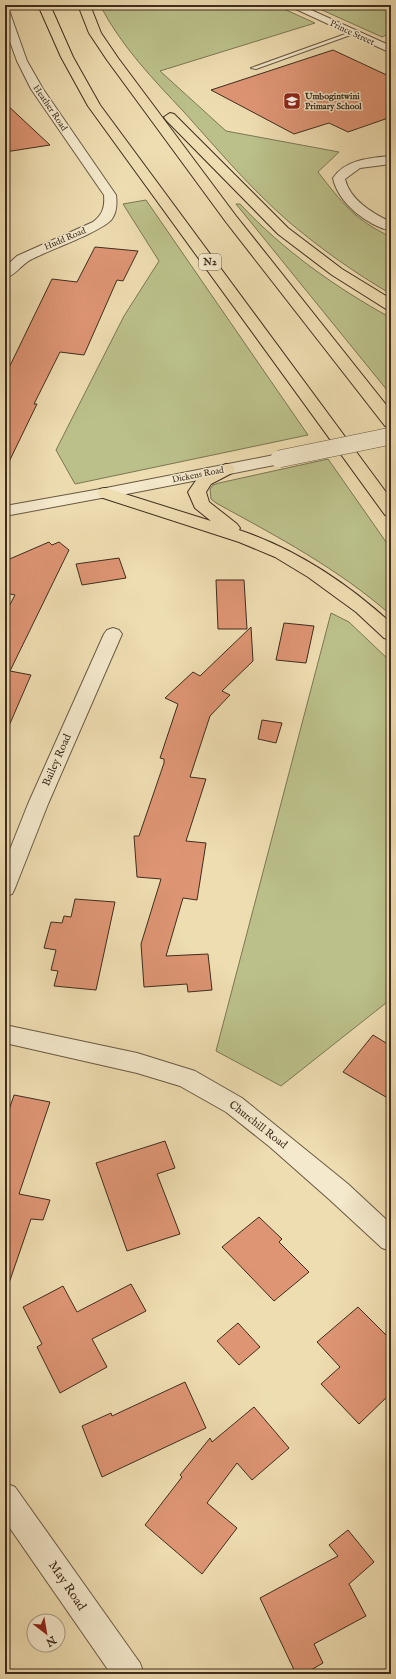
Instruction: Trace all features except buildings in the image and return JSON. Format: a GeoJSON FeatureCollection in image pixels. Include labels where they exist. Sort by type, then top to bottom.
{"type":"FeatureCollection","features":[{"type":"Feature","properties":{"kind":"highway","name":"N2"},"geometry":{"type":"LineString","coordinates":[[44,5],[58,41],[73,71],[94,106],[391,511]]}},
{"type":"Feature","properties":{"kind":"highway"},"geometry":{"type":"LineString","coordinates":[[84,5],[94,33],[127,79],[231,219],[391,422]]}},
{"type":"Feature","properties":{"kind":"highway"},"geometry":{"type":"LineString","coordinates":[[127,79],[156,102],[207,156],[283,231],[337,272],[391,306]]}},
{"type":"Feature","properties":{"kind":"highway"},"geometry":{"type":"LineString","coordinates":[[226,469],[205,480],[197,492],[201,504],[205,508],[245,538]]}},
{"type":"Feature","properties":{"kind":"highway"},"geometry":{"type":"LineString","coordinates":[[106,493],[245,538],[281,553],[315,573],[363,608],[391,634]]}},
{"type":"Feature","properties":{"kind":"street","name":"Prince Street"},"geometry":{"type":"LineString","coordinates":[[292,5],[391,50]]}},
{"type":"Feature","properties":{"kind":"street","name":"Heather Road"},"geometry":{"type":"LineString","coordinates":[[5,13],[16,62],[110,195]]}},
{"type":"Feature","properties":{"kind":"street"},"geometry":{"type":"LineString","coordinates":[[391,160],[355,166],[345,170],[339,178],[340,184],[365,213],[391,227]]}},
{"type":"Feature","properties":{"kind":"street","name":"Hudd Road"},"geometry":{"type":"LineString","coordinates":[[5,274],[22,259],[41,249],[98,225],[107,217],[111,205],[110,195]]}},
{"type":"Feature","properties":{"kind":"street","name":"Dickens Road"},"geometry":{"type":"LineString","coordinates":[[5,511],[106,493],[391,436]]}},
{"type":"Feature","properties":{"kind":"street","name":"Bailey Road"},"geometry":{"type":"LineString","coordinates":[[5,888],[38,804],[113,634]]}},
{"type":"Feature","properties":{"kind":"street","name":"Churchill Road"},"geometry":{"type":"LineString","coordinates":[[5,1034],[137,1063],[187,1078],[234,1105],[339,1192],[391,1240]]}},
{"type":"Feature","properties":{"kind":"street","name":"May Road"},"geometry":{"type":"LineString","coordinates":[[5,1498],[129,1674]]}},
{"type":"Feature","properties":{"kind":"lane"},"geometry":{"type":"LineString","coordinates":[[254,68],[353,33]]}},
{"type":"Feature","properties":{"kind":"green space"},"geometry":{"type":"Polygon","coordinates":[[[100,5],[275,5],[315,23],[160,71],[226,131],[339,152],[318,172],[334,193],[350,210],[368,224],[391,237],[391,294],[364,278],[326,251],[289,222],[261,196],[138,62],[108,20],[100,5]]]}},
{"type":"Feature","properties":{"kind":"green space"},"geometry":{"type":"Polygon","coordinates":[[[391,5],[391,33],[382,37],[313,6],[391,5]]]}},
{"type":"Feature","properties":{"kind":"green space"},"geometry":{"type":"Polygon","coordinates":[[[146,200],[308,435],[75,484],[56,450],[124,316],[159,261],[123,204],[146,200]]]}},
{"type":"Feature","properties":{"kind":"green space"},"geometry":{"type":"Polygon","coordinates":[[[236,204],[240,204],[292,253],[330,281],[391,318],[391,395],[236,204]]]}},
{"type":"Feature","properties":{"kind":"green space"},"geometry":{"type":"Polygon","coordinates":[[[328,459],[391,549],[391,615],[350,582],[306,554],[211,499],[210,489],[213,485],[328,459]]]}},
{"type":"Feature","properties":{"kind":"green space"},"geometry":{"type":"Polygon","coordinates":[[[331,613],[349,622],[391,662],[391,999],[281,1086],[216,1051],[331,613]]]}},
{"type":"Feature","properties":{"kind":"place","name":"Umbogintwini Primary School"},"geometry":{"type":"Point","coordinates":[292,101]}}]}
